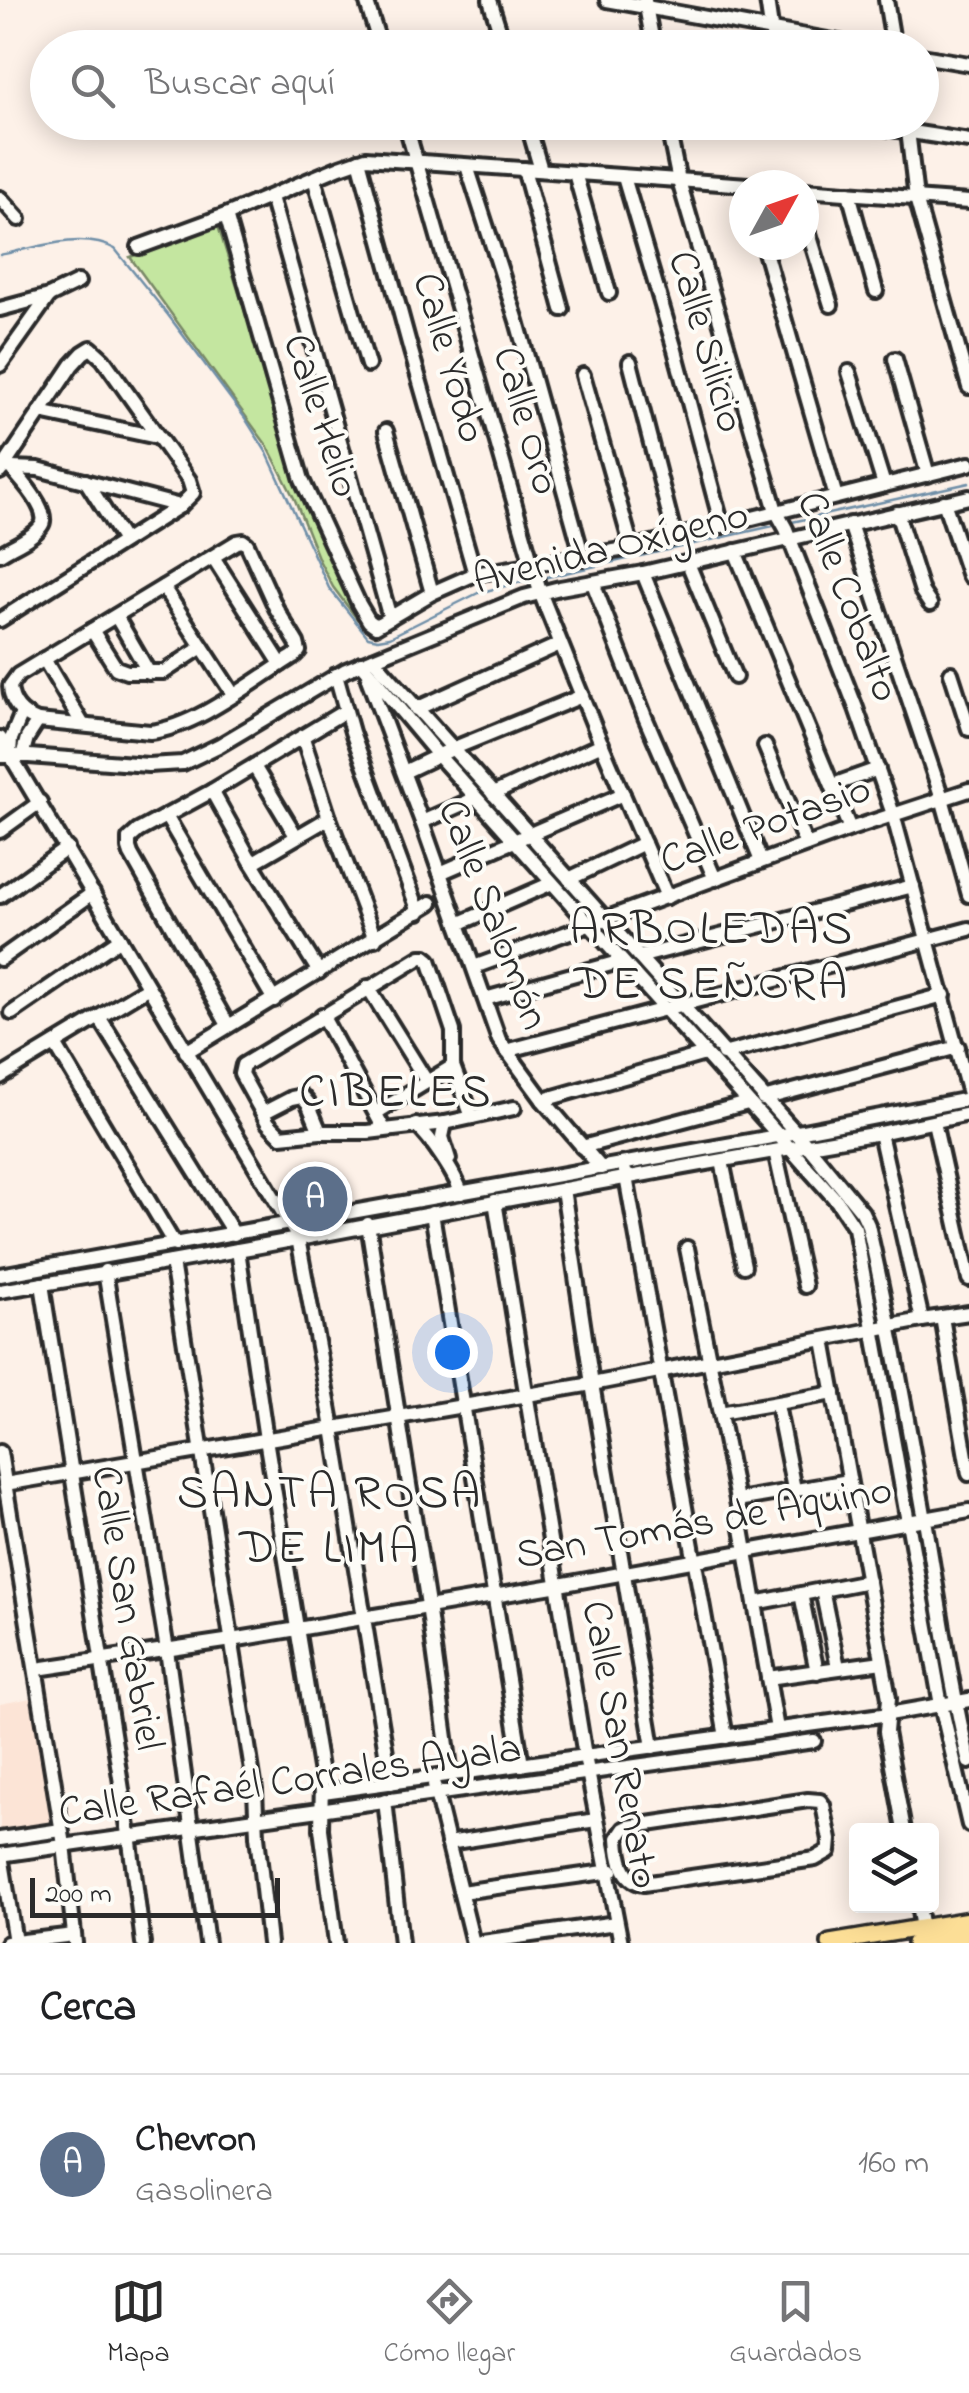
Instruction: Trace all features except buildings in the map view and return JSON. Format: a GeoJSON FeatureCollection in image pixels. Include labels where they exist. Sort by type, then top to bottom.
{"type":"FeatureCollection","features":[{"type":"Feature","properties":{"kind":"main road"},"geometry":{"type":"LineString","coordinates":[[923,1939],[969,1920]]}},
{"type":"Feature","properties":{"kind":"main road"},"geometry":{"type":"LineString","coordinates":[[830,1943],[969,1934]]}},
{"type":"Feature","properties":{"kind":"street"},"geometry":{"type":"LineString","coordinates":[[366,0],[376,30]]}},
{"type":"Feature","properties":{"kind":"street"},"geometry":{"type":"LineString","coordinates":[[490,0],[499,30]]}},
{"type":"Feature","properties":{"kind":"street"},"geometry":{"type":"LineString","coordinates":[[606,0],[646,4],[767,30]]}},
{"type":"Feature","properties":{"kind":"street"},"geometry":{"type":"LineString","coordinates":[[766,0],[772,30]]}},
{"type":"Feature","properties":{"kind":"street"},"geometry":{"type":"LineString","coordinates":[[886,0],[891,30]]}},
{"type":"Feature","properties":{"kind":"street"},"geometry":{"type":"LineString","coordinates":[[646,4],[651,30]]}},
{"type":"Feature","properties":{"kind":"street"},"geometry":{"type":"LineString","coordinates":[[939,59],[969,64]]}},
{"type":"Feature","properties":{"kind":"street"},"geometry":{"type":"LineString","coordinates":[[939,134],[969,141]]}},
{"type":"Feature","properties":{"kind":"street","name":"Calle Oro"},"geometry":{"type":"LineString","coordinates":[[411,140],[540,592],[668,897]]}},
{"type":"Feature","properties":{"kind":"street"},"geometry":{"type":"LineString","coordinates":[[533,140],[541,170]]}},
{"type":"Feature","properties":{"kind":"street","name":"Calle Cobalto"},"geometry":{"type":"LineString","coordinates":[[671,140],[679,181],[776,511],[893,814],[963,1056],[969,1096]]}},
{"type":"Feature","properties":{"kind":"street"},"geometry":{"type":"LineString","coordinates":[[909,140],[916,198],[969,387]]}},
{"type":"Feature","properties":{"kind":"street"},"geometry":{"type":"LineString","coordinates":[[138,247],[359,160],[376,158],[729,184]]}},
{"type":"Feature","properties":{"kind":"street","name":"Calle Yodo"},"geometry":{"type":"LineString","coordinates":[[359,160],[475,574]]}},
{"type":"Feature","properties":{"kind":"street"},"geometry":{"type":"LineString","coordinates":[[467,166],[522,338],[583,558]]}},
{"type":"Feature","properties":{"kind":"street"},"geometry":{"type":"LineString","coordinates":[[524,169],[562,308]]}},
{"type":"Feature","properties":{"kind":"street"},"geometry":{"type":"LineString","coordinates":[[575,173],[609,293]]}},
{"type":"Feature","properties":{"kind":"street","name":"Calle Silicio"},"geometry":{"type":"LineString","coordinates":[[624,177],[676,350],[722,526]]}},
{"type":"Feature","properties":{"kind":"street"},"geometry":{"type":"LineString","coordinates":[[314,178],[368,365]]}},
{"type":"Feature","properties":{"kind":"street"},"geometry":{"type":"LineString","coordinates":[[819,191],[969,202]]}},
{"type":"Feature","properties":{"kind":"street"},"geometry":{"type":"LineString","coordinates":[[849,194],[876,291]]}},
{"type":"Feature","properties":{"kind":"street"},"geometry":{"type":"LineString","coordinates":[[271,197],[390,618]]}},
{"type":"Feature","properties":{"kind":"street"},"geometry":{"type":"LineString","coordinates":[[2,202],[20,218]]}},
{"type":"Feature","properties":{"kind":"street","name":"Calle Helio"},"geometry":{"type":"LineString","coordinates":[[226,215],[302,480],[359,604],[369,622],[376,626]]}},
{"type":"Feature","properties":{"kind":"street"},"geometry":{"type":"LineString","coordinates":[[767,260],[836,497]]}},
{"type":"Feature","properties":{"kind":"street"},"geometry":{"type":"LineString","coordinates":[[817,260],[831,305]]}},
{"type":"Feature","properties":{"kind":"street"},"geometry":{"type":"LineString","coordinates":[[3,309],[50,296],[78,282]]}},
{"type":"Feature","properties":{"kind":"street"},"geometry":{"type":"LineString","coordinates":[[0,365],[50,296]]}},
{"type":"Feature","properties":{"kind":"street"},"geometry":{"type":"LineString","coordinates":[[3,309],[20,316],[22,335]]}},
{"type":"Feature","properties":{"kind":"street"},"geometry":{"type":"LineString","coordinates":[[0,620],[192,496],[192,486],[91,348],[78,357],[5,468]]}},
{"type":"Feature","properties":{"kind":"street"},"geometry":{"type":"LineString","coordinates":[[895,359],[928,475]]}},
{"type":"Feature","properties":{"kind":"street"},"geometry":{"type":"LineString","coordinates":[[630,362],[676,537]]}},
{"type":"Feature","properties":{"kind":"street"},"geometry":{"type":"LineString","coordinates":[[849,372],[884,485]]}},
{"type":"Feature","properties":{"kind":"street"},"geometry":{"type":"LineString","coordinates":[[582,375],[632,548]]}},
{"type":"Feature","properties":{"kind":"street"},"geometry":{"type":"LineString","coordinates":[[40,412],[158,437]]}},
{"type":"Feature","properties":{"kind":"street"},"geometry":{"type":"LineString","coordinates":[[386,431],[432,593]]}},
{"type":"Feature","properties":{"kind":"street","name":"Avenida Oxígeno"},"geometry":{"type":"LineString","coordinates":[[376,626],[432,593],[475,574],[632,548],[969,464]]}},
{"type":"Feature","properties":{"kind":"street"},"geometry":{"type":"LineString","coordinates":[[5,468],[30,468],[180,506]]}},
{"type":"Feature","properties":{"kind":"street"},"geometry":{"type":"LineString","coordinates":[[0,554],[44,522],[38,503],[5,468]]}},
{"type":"Feature","properties":{"kind":"street"},"geometry":{"type":"LineString","coordinates":[[86,481],[124,541]]}},
{"type":"Feature","properties":{"kind":"street","name":"Avenida Oxígeno"},"geometry":{"type":"LineString","coordinates":[[11,756],[167,766],[183,763],[220,745],[336,674],[540,592],[688,563],[969,496]]}},
{"type":"Feature","properties":{"kind":"street"},"geometry":{"type":"LineString","coordinates":[[944,502],[969,576]]}},
{"type":"Feature","properties":{"kind":"street"},"geometry":{"type":"LineString","coordinates":[[897,513],[922,592],[930,604]]}},
{"type":"Feature","properties":{"kind":"street"},"geometry":{"type":"LineString","coordinates":[[850,524],[942,798],[969,894]]}},
{"type":"Feature","properties":{"kind":"street"},"geometry":{"type":"LineString","coordinates":[[237,542],[246,544],[297,643],[297,653],[190,720],[162,730],[38,721],[22,713],[10,694],[12,681],[212,557],[237,542]]}},
{"type":"Feature","properties":{"kind":"street"},"geometry":{"type":"LineString","coordinates":[[735,551],[850,829]]}},
{"type":"Feature","properties":{"kind":"street"},"geometry":{"type":"LineString","coordinates":[[212,557],[281,664]]}},
{"type":"Feature","properties":{"kind":"street"},"geometry":{"type":"LineString","coordinates":[[688,563],[735,677]]}},
{"type":"Feature","properties":{"kind":"street"},"geometry":{"type":"LineString","coordinates":[[643,573],[760,861]]}},
{"type":"Feature","properties":{"kind":"street"},"geometry":{"type":"LineString","coordinates":[[594,583],[645,717],[715,879]]}},
{"type":"Feature","properties":{"kind":"street"},"geometry":{"type":"LineString","coordinates":[[163,587],[233,694]]}},
{"type":"Feature","properties":{"kind":"street"},"geometry":{"type":"LineString","coordinates":[[116,616],[150,673]]}},
{"type":"Feature","properties":{"kind":"street"},"geometry":{"type":"LineString","coordinates":[[92,630],[116,668],[127,672],[164,672],[202,646]]}},
{"type":"Feature","properties":{"kind":"street"},"geometry":{"type":"LineString","coordinates":[[416,709],[560,644]]}},
{"type":"Feature","properties":{"kind":"street"},"geometry":{"type":"LineString","coordinates":[[44,659],[83,725]]}},
{"type":"Feature","properties":{"kind":"street"},"geometry":{"type":"LineString","coordinates":[[367,661],[416,709],[570,879],[862,1212],[868,1225],[924,1518],[955,1702],[969,1825]]}},
{"type":"Feature","properties":{"kind":"street"},"geometry":{"type":"LineString","coordinates":[[367,661],[438,756],[705,1054],[780,1145],[837,1201],[855,1228],[909,1520],[969,1762]]}},
{"type":"Feature","properties":{"kind":"street","name":"Calle Salomón"},"geometry":{"type":"LineString","coordinates":[[367,661],[506,1051],[601,1168]]}},
{"type":"Feature","properties":{"kind":"street"},"geometry":{"type":"LineString","coordinates":[[951,673],[969,729]]}},
{"type":"Feature","properties":{"kind":"street"},"geometry":{"type":"LineString","coordinates":[[336,674],[345,711],[418,912]]}},
{"type":"Feature","properties":{"kind":"street"},"geometry":{"type":"LineString","coordinates":[[404,772],[582,696]]}},
{"type":"Feature","properties":{"kind":"street"},"geometry":{"type":"LineString","coordinates":[[228,1025],[128,848],[129,839],[345,711]]}},
{"type":"Feature","properties":{"kind":"street"},"geometry":{"type":"LineString","coordinates":[[11,756],[11,739],[22,713]]}},
{"type":"Feature","properties":{"kind":"street"},"geometry":{"type":"LineString","coordinates":[[11,756],[38,721]]}},
{"type":"Feature","properties":{"kind":"street"},"geometry":{"type":"LineString","coordinates":[[0,738],[298,1238],[391,1783]]}},
{"type":"Feature","properties":{"kind":"street"},"geometry":{"type":"LineString","coordinates":[[303,738],[375,939]]}},
{"type":"Feature","properties":{"kind":"street"},"geometry":{"type":"LineString","coordinates":[[493,794],[602,744]]}},
{"type":"Feature","properties":{"kind":"street"},"geometry":{"type":"LineString","coordinates":[[765,746],[806,845]]}},
{"type":"Feature","properties":{"kind":"street"},"geometry":{"type":"LineString","coordinates":[[254,766],[296,836]]}},
{"type":"Feature","properties":{"kind":"street"},"geometry":{"type":"LineString","coordinates":[[833,785],[878,769]]}},
{"type":"Feature","properties":{"kind":"street","name":"Calle Potasio"},"geometry":{"type":"LineString","coordinates":[[474,966],[850,829],[969,790]]}},
{"type":"Feature","properties":{"kind":"street"},"geometry":{"type":"LineString","coordinates":[[212,791],[318,972]]}},
{"type":"Feature","properties":{"kind":"street"},"geometry":{"type":"LineString","coordinates":[[440,873],[623,794]]}},
{"type":"Feature","properties":{"kind":"street"},"geometry":{"type":"LineString","coordinates":[[422,822],[476,798]]}},
{"type":"Feature","properties":{"kind":"street"},"geometry":{"type":"LineString","coordinates":[[0,832],[40,802]]}},
{"type":"Feature","properties":{"kind":"street"},"geometry":{"type":"LineString","coordinates":[[166,816],[274,1000]]}},
{"type":"Feature","properties":{"kind":"street"},"geometry":{"type":"LineString","coordinates":[[252,863],[329,818]]}},
{"type":"Feature","properties":{"kind":"street"},"geometry":{"type":"LineString","coordinates":[[570,879],[644,843]]}},
{"type":"Feature","properties":{"kind":"street"},"geometry":{"type":"LineString","coordinates":[[0,896],[68,848]]}},
{"type":"Feature","properties":{"kind":"street"},"geometry":{"type":"LineString","coordinates":[[458,924],[552,883]]}},
{"type":"Feature","properties":{"kind":"street"},"geometry":{"type":"LineString","coordinates":[[639,957],[913,886]]}},
{"type":"Feature","properties":{"kind":"street"},"geometry":{"type":"LineString","coordinates":[[0,958],[93,893]]}},
{"type":"Feature","properties":{"kind":"street"},"geometry":{"type":"LineString","coordinates":[[186,1052],[431,903]]}},
{"type":"Feature","properties":{"kind":"street"},"geometry":{"type":"LineString","coordinates":[[506,1051],[969,929]]}},
{"type":"Feature","properties":{"kind":"street"},"geometry":{"type":"LineString","coordinates":[[12,1013],[120,938]]}},
{"type":"Feature","properties":{"kind":"street"},"geometry":{"type":"LineString","coordinates":[[472,1117],[453,1066],[454,1031],[427,952],[242,1066],[240,1074],[272,1129],[281,1136],[445,1123],[514,1108]]}},
{"type":"Feature","properties":{"kind":"street"},"geometry":{"type":"LineString","coordinates":[[485,999],[622,961]]}},
{"type":"Feature","properties":{"kind":"street"},"geometry":{"type":"LineString","coordinates":[[368,987],[426,1082]]}},
{"type":"Feature","properties":{"kind":"street"},"geometry":{"type":"LineString","coordinates":[[1,1074],[148,988]]}},
{"type":"Feature","properties":{"kind":"street"},"geometry":{"type":"LineString","coordinates":[[724,1054],[944,995]]}},
{"type":"Feature","properties":{"kind":"street"},"geometry":{"type":"LineString","coordinates":[[322,1015],[384,1129]]}},
{"type":"Feature","properties":{"kind":"street"},"geometry":{"type":"LineString","coordinates":[[99,1017],[234,1234]]}},
{"type":"Feature","properties":{"kind":"street"},"geometry":{"type":"LineString","coordinates":[[55,1044],[175,1245]]}},
{"type":"Feature","properties":{"kind":"street"},"geometry":{"type":"LineString","coordinates":[[543,1100],[705,1054]]}},
{"type":"Feature","properties":{"kind":"street"},"geometry":{"type":"LineString","coordinates":[[764,1098],[963,1056]]}},
{"type":"Feature","properties":{"kind":"street"},"geometry":{"type":"LineString","coordinates":[[376,1113],[453,1066]]}},
{"type":"Feature","properties":{"kind":"street"},"geometry":{"type":"LineString","coordinates":[[263,1113],[302,1096],[320,1132]]}},
{"type":"Feature","properties":{"kind":"street"},"geometry":{"type":"LineString","coordinates":[[0,1275],[601,1168],[625,1171],[722,1161],[780,1145],[795,1132],[969,1096]]}},
{"type":"Feature","properties":{"kind":"street"},"geometry":{"type":"LineString","coordinates":[[582,1147],[748,1103]]}},
{"type":"Feature","properties":{"kind":"street"},"geometry":{"type":"LineString","coordinates":[[0,1291],[106,1275],[563,1189],[625,1171],[880,1133],[969,1114]]}},
{"type":"Feature","properties":{"kind":"street"},"geometry":{"type":"LineString","coordinates":[[934,1122],[969,1278]]}},
{"type":"Feature","properties":{"kind":"street"},"geometry":{"type":"LineString","coordinates":[[445,1123],[444,1148],[466,1192]]}},
{"type":"Feature","properties":{"kind":"street"},"geometry":{"type":"LineString","coordinates":[[416,1125],[466,1192]]}},
{"type":"Feature","properties":{"kind":"street"},"geometry":{"type":"LineString","coordinates":[[880,1133],[922,1320]]}},
{"type":"Feature","properties":{"kind":"street"},"geometry":{"type":"LineString","coordinates":[[780,1145],[805,1286]]}},
{"type":"Feature","properties":{"kind":"street"},"geometry":{"type":"LineString","coordinates":[[722,1161],[744,1266]]}},
{"type":"Feature","properties":{"kind":"street"},"geometry":{"type":"LineString","coordinates":[[625,1171],[726,1737]]}},
{"type":"Feature","properties":{"kind":"street"},"geometry":{"type":"LineString","coordinates":[[563,1189],[653,1747]]}},
{"type":"Feature","properties":{"kind":"street","name":"Calle San Renato"},"geometry":{"type":"LineString","coordinates":[[495,1202],[596,1820],[620,1943]]}},
{"type":"Feature","properties":{"kind":"street"},"geometry":{"type":"LineString","coordinates":[[432,1213],[522,1766]]}},
{"type":"Feature","properties":{"kind":"street"},"geometry":{"type":"LineString","coordinates":[[368,1224],[451,1775]]}},
{"type":"Feature","properties":{"kind":"street"},"geometry":{"type":"LineString","coordinates":[[686,1248],[737,1500],[777,1729]]}},
{"type":"Feature","properties":{"kind":"street"},"geometry":{"type":"LineString","coordinates":[[238,1250],[323,1792],[321,1829],[336,1943]]}},
{"type":"Feature","properties":{"kind":"street"},"geometry":{"type":"LineString","coordinates":[[104,1258],[167,1650],[207,1943]]}},
{"type":"Feature","properties":{"kind":"street"},"geometry":{"type":"LineString","coordinates":[[172,1262],[257,1801],[269,1943]]}},
{"type":"Feature","properties":{"kind":"street","name":"Calle San Gabriel"},"geometry":{"type":"LineString","coordinates":[[42,1284],[143,1943]]}},
{"type":"Feature","properties":{"kind":"street"},"geometry":{"type":"LineString","coordinates":[[5,1484],[528,1396],[969,1313]]}},
{"type":"Feature","properties":{"kind":"street"},"geometry":{"type":"LineString","coordinates":[[942,1318],[969,1474]]}},
{"type":"Feature","properties":{"kind":"street"},"geometry":{"type":"LineString","coordinates":[[824,1340],[889,1698],[888,1744],[903,1823]]}},
{"type":"Feature","properties":{"kind":"street"},"geometry":{"type":"LineString","coordinates":[[720,1414],[834,1393]]}},
{"type":"Feature","properties":{"kind":"street"},"geometry":{"type":"LineString","coordinates":[[777,1404],[794,1489]]}},
{"type":"Feature","properties":{"kind":"street"},"geometry":{"type":"LineString","coordinates":[[0,1452],[62,1830],[75,1939],[7,1943]]}},
{"type":"Feature","properties":{"kind":"street"},"geometry":{"type":"LineString","coordinates":[[737,1500],[850,1480]]}},
{"type":"Feature","properties":{"kind":"street","name":"San Tomás de Aquino"},"geometry":{"type":"LineString","coordinates":[[37,1669],[559,1585],[969,1511]]}},
{"type":"Feature","properties":{"kind":"street"},"geometry":{"type":"LineString","coordinates":[[754,1603],[868,1581]]}},
{"type":"Feature","properties":{"kind":"street"},"geometry":{"type":"LineString","coordinates":[[822,1590],[838,1668]]}},
{"type":"Feature","properties":{"kind":"street"},"geometry":{"type":"LineString","coordinates":[[800,1594],[817,1672]]}},
{"type":"Feature","properties":{"kind":"street"},"geometry":{"type":"LineString","coordinates":[[811,1641],[831,1636]]}},
{"type":"Feature","properties":{"kind":"street"},"geometry":{"type":"LineString","coordinates":[[768,1678],[882,1662]]}},
{"type":"Feature","properties":{"kind":"street","name":"Calle Rafaél Corrales Ayala"},"geometry":{"type":"LineString","coordinates":[[323,1792],[955,1702]]}},
{"type":"Feature","properties":{"kind":"street","name":"Calle Rafaél Corrales Ayala"},"geometry":{"type":"LineString","coordinates":[[1,1855],[129,1834],[814,1741]]}},
{"type":"Feature","properties":{"kind":"street"},"geometry":{"type":"LineString","coordinates":[[433,1778],[474,1943],[616,1923]]}},
{"type":"Feature","properties":{"kind":"street"},"geometry":{"type":"LineString","coordinates":[[385,1800],[401,1943]]}},
{"type":"Feature","properties":{"kind":"street"},"geometry":{"type":"LineString","coordinates":[[808,1800],[820,1802],[826,1810],[830,1846],[826,1854],[815,1859],[643,1884],[631,1880],[618,1850],[620,1833],[635,1825],[808,1800]]}},
{"type":"Feature","properties":{"kind":"street"},"geometry":{"type":"LineString","coordinates":[[448,1844],[596,1820]]}},
{"type":"Feature","properties":{"kind":"street","name":"Calle Rafaél Corrales Ayala"},"geometry":{"type":"LineString","coordinates":[[0,1839],[62,1830]]}},
{"type":"Feature","properties":{"kind":"street"},"geometry":{"type":"LineString","coordinates":[[604,1852],[618,1850]]}},
{"type":"Feature","properties":{"kind":"street"},"geometry":{"type":"LineString","coordinates":[[1,1855],[14,1942]]}},
{"type":"Feature","properties":{"kind":"street"},"geometry":{"type":"LineString","coordinates":[[461,1892],[623,1868]]}},
{"type":"Feature","properties":{"kind":"street"},"geometry":{"type":"LineString","coordinates":[[919,1913],[923,1939]]}},
{"type":"Feature","properties":{"kind":"shaded area"},"geometry":{"type":"Polygon","coordinates":[[[31,1698],[53,1823],[0,1833],[0,1704],[31,1698]]]}},
{"type":"Feature","properties":{"kind":"green space"},"geometry":{"type":"Polygon","coordinates":[[[218,226],[303,497],[361,615],[357,619],[319,560],[268,447],[130,257],[218,226]]]}},
{"type":"Feature","properties":{"kind":"waterway"},"geometry":{"type":"LineString","coordinates":[[0,255],[73,241],[115,249],[245,418],[267,453],[329,588],[368,637],[390,637],[478,593],[525,581]]}},
{"type":"Feature","properties":{"kind":"waterway"},"geometry":{"type":"LineString","coordinates":[[792,522],[969,483]]}},
{"type":"Feature","properties":{"kind":"waterway"},"geometry":{"type":"LineString","coordinates":[[543,578],[773,526]]}},
{"type":"Feature","properties":{"kind":"place","name":"Chevron"},"geometry":{"type":"Point","coordinates":[315,1199]}},
{"type":"Feature","properties":{"kind":"district","name":"ARBOLEDAS DE SEÑORA"},"geometry":{"type":"Point","coordinates":[712,958]}},
{"type":"Feature","properties":{"kind":"district","name":"CIBELES"},"geometry":{"type":"Point","coordinates":[396,1094]}},
{"type":"Feature","properties":{"kind":"district","name":"SANTA ROSA DE LIMA"},"geometry":{"type":"Point","coordinates":[330,1522]}}]}
